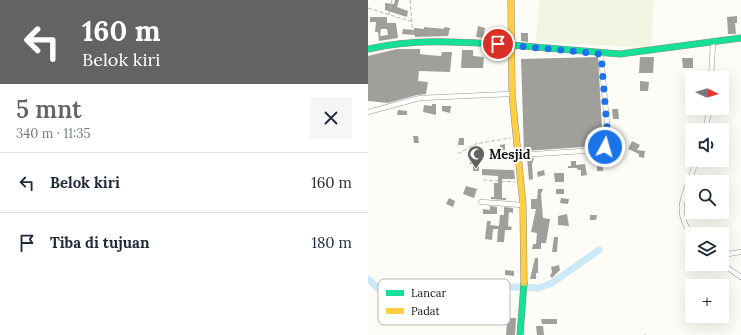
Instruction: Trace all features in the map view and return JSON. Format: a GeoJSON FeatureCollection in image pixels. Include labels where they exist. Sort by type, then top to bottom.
{"type":"FeatureCollection","features":[{"type":"Feature","properties":{"kind":"main road"},"geometry":{"type":"LineString","coordinates":[[511,0],[512,94],[518,138],[523,205],[524,282],[520,335]]}},
{"type":"Feature","properties":{"kind":"main road"},"geometry":{"type":"LineString","coordinates":[[368,49],[386,44],[449,42],[511,45],[601,54],[620,54],[713,43],[741,38]]}},
{"type":"Feature","properties":{"kind":"street"},"geometry":{"type":"LineString","coordinates":[[711,71],[713,43]]}},
{"type":"Feature","properties":{"kind":"street"},"geometry":{"type":"LineString","coordinates":[[519,155],[600,150],[607,146],[607,124],[601,54]]}},
{"type":"Feature","properties":{"kind":"street"},"geometry":{"type":"LineString","coordinates":[[368,112],[420,98],[512,94]]}},
{"type":"Feature","properties":{"kind":"street"},"geometry":{"type":"LineString","coordinates":[[687,227],[681,216],[680,207],[694,167]]}},
{"type":"Feature","properties":{"kind":"street"},"geometry":{"type":"LineString","coordinates":[[481,202],[523,205]]}},
{"type":"Feature","properties":{"kind":"street"},"geometry":{"type":"LineString","coordinates":[[729,255],[741,252]]}},
{"type":"Feature","properties":{"kind":"street"},"geometry":{"type":"LineString","coordinates":[[729,269],[741,277]]}},
{"type":"Feature","properties":{"kind":"path"},"geometry":{"type":"LineString","coordinates":[[389,15],[392,0]]}},
{"type":"Feature","properties":{"kind":"path"},"geometry":{"type":"LineString","coordinates":[[410,0],[413,22],[413,42]]}},
{"type":"Feature","properties":{"kind":"path"},"geometry":{"type":"LineString","coordinates":[[368,8],[413,22]]}},
{"type":"Feature","properties":{"kind":"path"},"geometry":{"type":"LineString","coordinates":[[458,154],[475,144],[518,138]]}},
{"type":"Feature","properties":{"kind":"path"},"geometry":{"type":"LineString","coordinates":[[483,180],[522,182]]}},
{"type":"Feature","properties":{"kind":"green space"},"geometry":{"type":"Polygon","coordinates":[[[539,0],[654,0],[651,48],[536,42],[539,0]]]}},
{"type":"Feature","properties":{"kind":"building"},"geometry":{"type":"Polygon","coordinates":[[[395,0],[399,0],[397,7],[408,11],[407,17],[385,10],[385,3],[394,4],[395,0]]]}},
{"type":"Feature","properties":{"kind":"building"},"geometry":{"type":"Polygon","coordinates":[[[737,16],[737,23],[735,23],[736,34],[728,34],[727,17],[737,16]]]}},
{"type":"Feature","properties":{"kind":"building"},"geometry":{"type":"Polygon","coordinates":[[[370,17],[387,17],[387,23],[396,23],[398,38],[379,41],[378,32],[375,32],[376,22],[370,22],[370,17]],[[381,29],[380,36],[388,35],[387,29],[381,29]]]}},
{"type":"Feature","properties":{"kind":"building"},"geometry":{"type":"Polygon","coordinates":[[[478,26],[485,28],[483,38],[476,37],[478,26]]]}},
{"type":"Feature","properties":{"kind":"building"},"geometry":{"type":"Polygon","coordinates":[[[424,27],[444,29],[444,27],[450,28],[448,36],[415,37],[415,35],[402,34],[403,29],[414,30],[414,28],[424,29],[424,27]]]}},
{"type":"Feature","properties":{"kind":"building"},"geometry":{"type":"Polygon","coordinates":[[[521,33],[528,33],[528,42],[521,41],[521,33]]]}},
{"type":"Feature","properties":{"kind":"building"},"geometry":{"type":"Polygon","coordinates":[[[397,49],[420,49],[420,54],[441,56],[442,52],[452,52],[450,72],[419,71],[418,81],[428,82],[426,94],[388,103],[368,101],[368,56],[397,49]]]}},
{"type":"Feature","properties":{"kind":"building"},"geometry":{"type":"Polygon","coordinates":[[[462,50],[473,50],[473,56],[484,57],[483,68],[461,68],[462,50]]]}},
{"type":"Feature","properties":{"kind":"building"},"geometry":{"type":"Polygon","coordinates":[[[598,57],[603,144],[598,146],[524,151],[521,59],[598,57]]]}},
{"type":"Feature","properties":{"kind":"building"},"geometry":{"type":"Polygon","coordinates":[[[640,57],[654,57],[653,73],[639,73],[640,57]]]}},
{"type":"Feature","properties":{"kind":"building"},"geometry":{"type":"Polygon","coordinates":[[[682,58],[693,58],[693,68],[683,68],[682,58]]]}},
{"type":"Feature","properties":{"kind":"building"},"geometry":{"type":"Polygon","coordinates":[[[640,81],[649,82],[648,91],[640,91],[640,81]]]}},
{"type":"Feature","properties":{"kind":"building"},"geometry":{"type":"Polygon","coordinates":[[[432,104],[436,104],[436,115],[423,112],[424,105],[432,106],[432,104]]]}},
{"type":"Feature","properties":{"kind":"building"},"geometry":{"type":"Polygon","coordinates":[[[442,106],[451,106],[450,113],[442,111],[442,106]]]}},
{"type":"Feature","properties":{"kind":"building"},"geometry":{"type":"Polygon","coordinates":[[[612,109],[618,109],[619,119],[613,119],[612,109]]]}},
{"type":"Feature","properties":{"kind":"building"},"geometry":{"type":"Polygon","coordinates":[[[398,110],[407,111],[407,115],[397,115],[398,110]]]}},
{"type":"Feature","properties":{"kind":"building"},"geometry":{"type":"Polygon","coordinates":[[[413,136],[418,136],[419,143],[414,143],[413,136]]]}},
{"type":"Feature","properties":{"kind":"building"},"geometry":{"type":"Polygon","coordinates":[[[459,138],[464,138],[464,145],[458,145],[459,138]]]}},
{"type":"Feature","properties":{"kind":"building"},"geometry":{"type":"Polygon","coordinates":[[[632,141],[640,145],[637,150],[645,151],[644,158],[639,157],[639,154],[628,149],[632,141]]]}},
{"type":"Feature","properties":{"kind":"building"},"geometry":{"type":"Polygon","coordinates":[[[505,144],[505,160],[494,159],[495,150],[500,151],[500,145],[505,144]]]}},
{"type":"Feature","properties":{"kind":"building"},"geometry":{"type":"Polygon","coordinates":[[[603,152],[603,171],[597,171],[597,154],[603,152]]]}},
{"type":"Feature","properties":{"kind":"building"},"geometry":{"type":"Polygon","coordinates":[[[470,157],[478,157],[479,171],[473,171],[473,164],[470,164],[470,157]]]}},
{"type":"Feature","properties":{"kind":"building"},"geometry":{"type":"Polygon","coordinates":[[[527,158],[534,158],[532,164],[533,179],[529,180],[527,158]]]}},
{"type":"Feature","properties":{"kind":"building"},"geometry":{"type":"Polygon","coordinates":[[[571,161],[576,161],[576,165],[585,164],[587,175],[581,176],[581,170],[578,170],[577,168],[568,168],[568,166],[571,166],[571,161]]]}},
{"type":"Feature","properties":{"kind":"building"},"geometry":{"type":"Polygon","coordinates":[[[482,169],[514,170],[515,179],[502,179],[502,198],[506,198],[506,200],[491,199],[491,197],[494,197],[494,183],[498,183],[498,176],[482,175],[482,169]]]}},
{"type":"Feature","properties":{"kind":"building"},"geometry":{"type":"Polygon","coordinates":[[[544,170],[545,175],[538,177],[537,172],[544,170]]]}},
{"type":"Feature","properties":{"kind":"building"},"geometry":{"type":"Polygon","coordinates":[[[554,173],[564,173],[564,182],[555,182],[554,173]]]}},
{"type":"Feature","properties":{"kind":"building"},"geometry":{"type":"Polygon","coordinates":[[[466,186],[477,189],[474,198],[463,194],[466,186]]]}},
{"type":"Feature","properties":{"kind":"building"},"geometry":{"type":"Polygon","coordinates":[[[538,189],[543,189],[541,194],[543,218],[550,219],[546,243],[541,243],[541,249],[532,249],[533,244],[536,244],[537,233],[531,232],[536,209],[531,209],[531,199],[537,199],[538,189]]]}},
{"type":"Feature","properties":{"kind":"building"},"geometry":{"type":"Polygon","coordinates":[[[556,189],[564,189],[564,194],[556,194],[556,189]]]}},
{"type":"Feature","properties":{"kind":"building"},"geometry":{"type":"Polygon","coordinates":[[[449,198],[455,201],[453,207],[446,204],[449,198]]]}},
{"type":"Feature","properties":{"kind":"building"},"geometry":{"type":"Polygon","coordinates":[[[561,198],[569,199],[568,204],[560,203],[561,198]]]}},
{"type":"Feature","properties":{"kind":"building"},"geometry":{"type":"Polygon","coordinates":[[[490,206],[497,207],[497,214],[483,214],[483,209],[490,210],[490,206]]]}},
{"type":"Feature","properties":{"kind":"building"},"geometry":{"type":"Polygon","coordinates":[[[504,207],[513,208],[513,213],[509,212],[508,226],[512,227],[511,230],[505,230],[504,242],[497,242],[498,229],[493,229],[492,240],[485,239],[487,221],[491,221],[490,225],[499,226],[500,215],[504,215],[504,207]]]}},
{"type":"Feature","properties":{"kind":"building"},"geometry":{"type":"Polygon","coordinates":[[[567,214],[569,226],[558,225],[558,216],[567,214]]]}},
{"type":"Feature","properties":{"kind":"building"},"geometry":{"type":"Polygon","coordinates":[[[590,215],[597,215],[596,220],[590,220],[590,215]]]}},
{"type":"Feature","properties":{"kind":"building"},"geometry":{"type":"Polygon","coordinates":[[[554,237],[558,237],[557,252],[552,252],[554,237]]]}},
{"type":"Feature","properties":{"kind":"building"},"geometry":{"type":"Polygon","coordinates":[[[535,258],[538,258],[538,273],[536,273],[536,279],[530,279],[535,258]]]}},
{"type":"Feature","properties":{"kind":"building"},"geometry":{"type":"Polygon","coordinates":[[[559,265],[560,270],[552,278],[550,276],[552,272],[551,267],[559,265]]]}},
{"type":"Feature","properties":{"kind":"building"},"geometry":{"type":"Polygon","coordinates":[[[505,270],[514,271],[514,276],[505,275],[505,270]]]}},
{"type":"Feature","properties":{"kind":"building"},"geometry":{"type":"Polygon","coordinates":[[[510,318],[516,318],[515,335],[506,335],[507,325],[510,325],[510,318]]]}},
{"type":"Feature","properties":{"kind":"building"},"geometry":{"type":"Polygon","coordinates":[[[541,319],[557,319],[557,324],[542,324],[541,319]]]}},
{"type":"Feature","properties":{"kind":"building"},"geometry":{"type":"Polygon","coordinates":[[[536,326],[543,326],[544,335],[537,335],[536,326]]]}},
{"type":"Feature","properties":{"kind":"waterway"},"geometry":{"type":"LineString","coordinates":[[510,287],[539,288],[552,283],[599,250]]}},
{"type":"Feature","properties":{"kind":"waterway"},"geometry":{"type":"LineString","coordinates":[[368,279],[378,288]]}},
{"type":"Feature","properties":{"kind":"traffic: fast"},"geometry":{"type":"LineString","coordinates":[[511,45],[620,54],[741,38]]}},
{"type":"Feature","properties":{"kind":"traffic: fast"},"geometry":{"type":"LineString","coordinates":[[368,49],[404,43],[422,42],[511,45]]}},
{"type":"Feature","properties":{"kind":"traffic: fast"},"geometry":{"type":"LineString","coordinates":[[520,335],[524,283]]}},
{"type":"Feature","properties":{"kind":"traffic: slow"},"geometry":{"type":"LineString","coordinates":[[511,0],[512,94],[523,205],[524,283]]}},
{"type":"Feature","properties":{"kind":"place","name":"Mesjid"},"geometry":{"type":"Point","coordinates":[476,169]}},
{"type":"Feature","properties":{"kind":"route"},"geometry":{"type":"LineString","coordinates":[[498,44],[601,54],[608,140],[605,147]]}}]}
